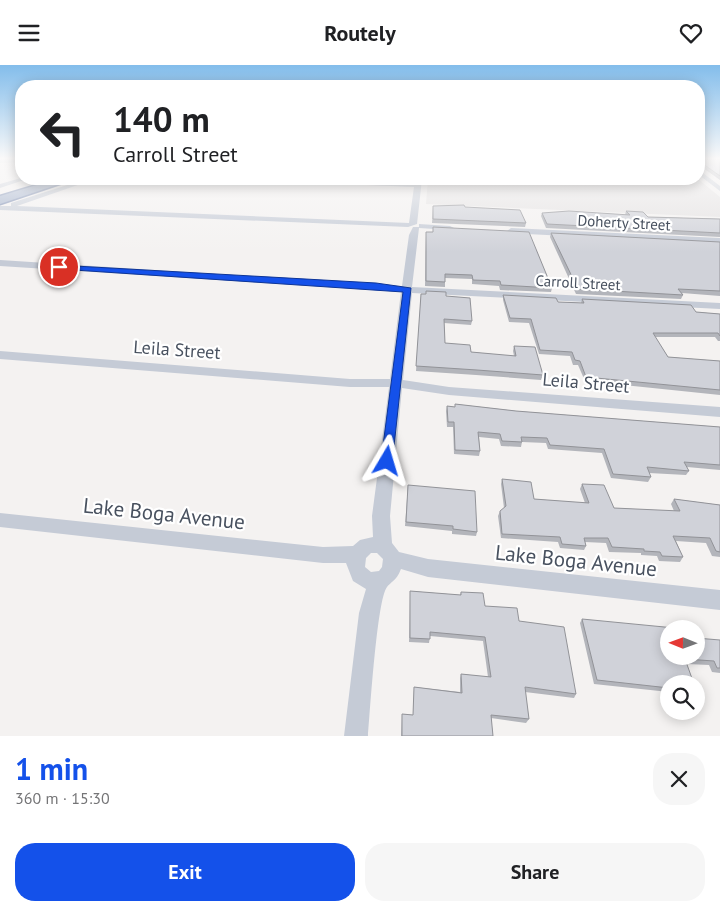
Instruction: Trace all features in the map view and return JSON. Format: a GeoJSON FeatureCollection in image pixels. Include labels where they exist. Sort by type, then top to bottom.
{"type":"FeatureCollection","features":[{"type":"Feature","properties":{"kind":"highway"},"geometry":{"type":"LineString","coordinates":[[0,200],[19,198],[41,189]]}},
{"type":"Feature","properties":{"kind":"street"},"geometry":{"type":"LineString","coordinates":[[0,208],[19,198],[52,189]]}},
{"type":"Feature","properties":{"kind":"street"},"geometry":{"type":"LineString","coordinates":[[356,736],[374,562],[418,189]]}},
{"type":"Feature","properties":{"kind":"street"},"geometry":{"type":"LineString","coordinates":[[19,198],[21,206],[32,208]]}},
{"type":"Feature","properties":{"kind":"street"},"geometry":{"type":"LineString","coordinates":[[0,208],[457,229]]}},
{"type":"Feature","properties":{"kind":"street","name":"Doherty Street"},"geometry":{"type":"LineString","coordinates":[[506,231],[720,241]]}},
{"type":"Feature","properties":{"kind":"street","name":"Carroll Street"},"geometry":{"type":"LineString","coordinates":[[0,263],[720,306]]}},
{"type":"Feature","properties":{"kind":"street","name":"Leila Street"},"geometry":{"type":"LineString","coordinates":[[0,355],[720,412]]}},
{"type":"Feature","properties":{"kind":"street","name":"Lake Boga Avenue"},"geometry":{"type":"LineString","coordinates":[[0,520],[720,600]]}},
{"type":"Feature","properties":{"kind":"shaded area"},"geometry":{"type":"Polygon","coordinates":[[[427,189],[711,189],[720,197],[720,217],[426,204],[427,189]]]}},
{"type":"Feature","properties":{"kind":"building"},"geometry":{"type":"Polygon","coordinates":[[[464,205],[465,207],[520,210],[526,223],[433,219],[433,206],[464,205]]]}},
{"type":"Feature","properties":{"kind":"building"},"geometry":{"type":"Polygon","coordinates":[[[569,211],[630,215],[626,211],[643,212],[648,217],[720,219],[720,233],[547,224],[542,213],[569,211]]]}},
{"type":"Feature","properties":{"kind":"building"},"geometry":{"type":"Polygon","coordinates":[[[433,227],[529,232],[552,288],[501,285],[500,281],[473,280],[472,275],[445,274],[445,282],[426,281],[426,232],[433,232],[433,227]]]}},
{"type":"Feature","properties":{"kind":"building"},"geometry":{"type":"Polygon","coordinates":[[[551,233],[720,242],[720,291],[678,289],[683,295],[578,289],[551,233]]]}},
{"type":"Feature","properties":{"kind":"building"},"geometry":{"type":"Polygon","coordinates":[[[426,291],[446,292],[446,296],[470,298],[472,321],[444,319],[445,343],[470,345],[471,352],[516,356],[514,346],[535,347],[543,375],[416,366],[421,294],[426,294],[426,291]]]}},
{"type":"Feature","properties":{"kind":"building"},"geometry":{"type":"Polygon","coordinates":[[[503,295],[556,298],[558,302],[584,303],[582,299],[691,305],[696,312],[720,314],[720,336],[718,333],[653,333],[668,357],[720,361],[720,390],[586,377],[580,361],[575,360],[572,352],[540,350],[531,319],[510,318],[503,295]]]}},
{"type":"Feature","properties":{"kind":"building"},"geometry":{"type":"Polygon","coordinates":[[[455,404],[516,411],[720,427],[720,465],[684,462],[689,471],[647,467],[651,477],[613,474],[604,449],[550,445],[547,438],[521,437],[522,442],[502,441],[500,434],[478,432],[480,451],[455,450],[454,422],[448,422],[447,406],[455,407],[455,404]]]}},
{"type":"Feature","properties":{"kind":"building"},"geometry":{"type":"Polygon","coordinates":[[[502,479],[531,482],[534,499],[589,503],[582,484],[604,485],[614,508],[680,511],[674,499],[720,505],[720,552],[716,551],[710,538],[673,536],[683,557],[662,556],[660,552],[644,551],[644,549],[612,547],[608,538],[584,538],[586,546],[562,544],[560,537],[502,534],[500,511],[506,506],[502,479]]]}},
{"type":"Feature","properties":{"kind":"building"},"geometry":{"type":"Polygon","coordinates":[[[408,485],[475,491],[477,532],[453,529],[453,526],[406,522],[408,485]]]}},
{"type":"Feature","properties":{"kind":"building"},"geometry":{"type":"Polygon","coordinates":[[[410,591],[461,595],[461,592],[483,593],[485,606],[517,608],[519,621],[564,627],[576,694],[525,687],[529,719],[491,715],[493,736],[402,736],[402,714],[413,715],[414,687],[462,693],[461,674],[491,677],[485,637],[430,632],[430,639],[410,638],[410,591]]]}},
{"type":"Feature","properties":{"kind":"building"},"geometry":{"type":"Polygon","coordinates":[[[582,619],[660,627],[660,665],[687,665],[691,675],[660,675],[660,687],[597,680],[582,619]]]}},
{"type":"Feature","properties":{"kind":"building"},"geometry":{"type":"Polygon","coordinates":[[[705,639],[720,640],[720,668],[717,668],[714,661],[705,660],[705,639]]]}},
{"type":"Feature","properties":{"kind":"route"},"geometry":{"type":"LineString","coordinates":[[59,267],[376,286],[408,290],[387,461]]}}]}
